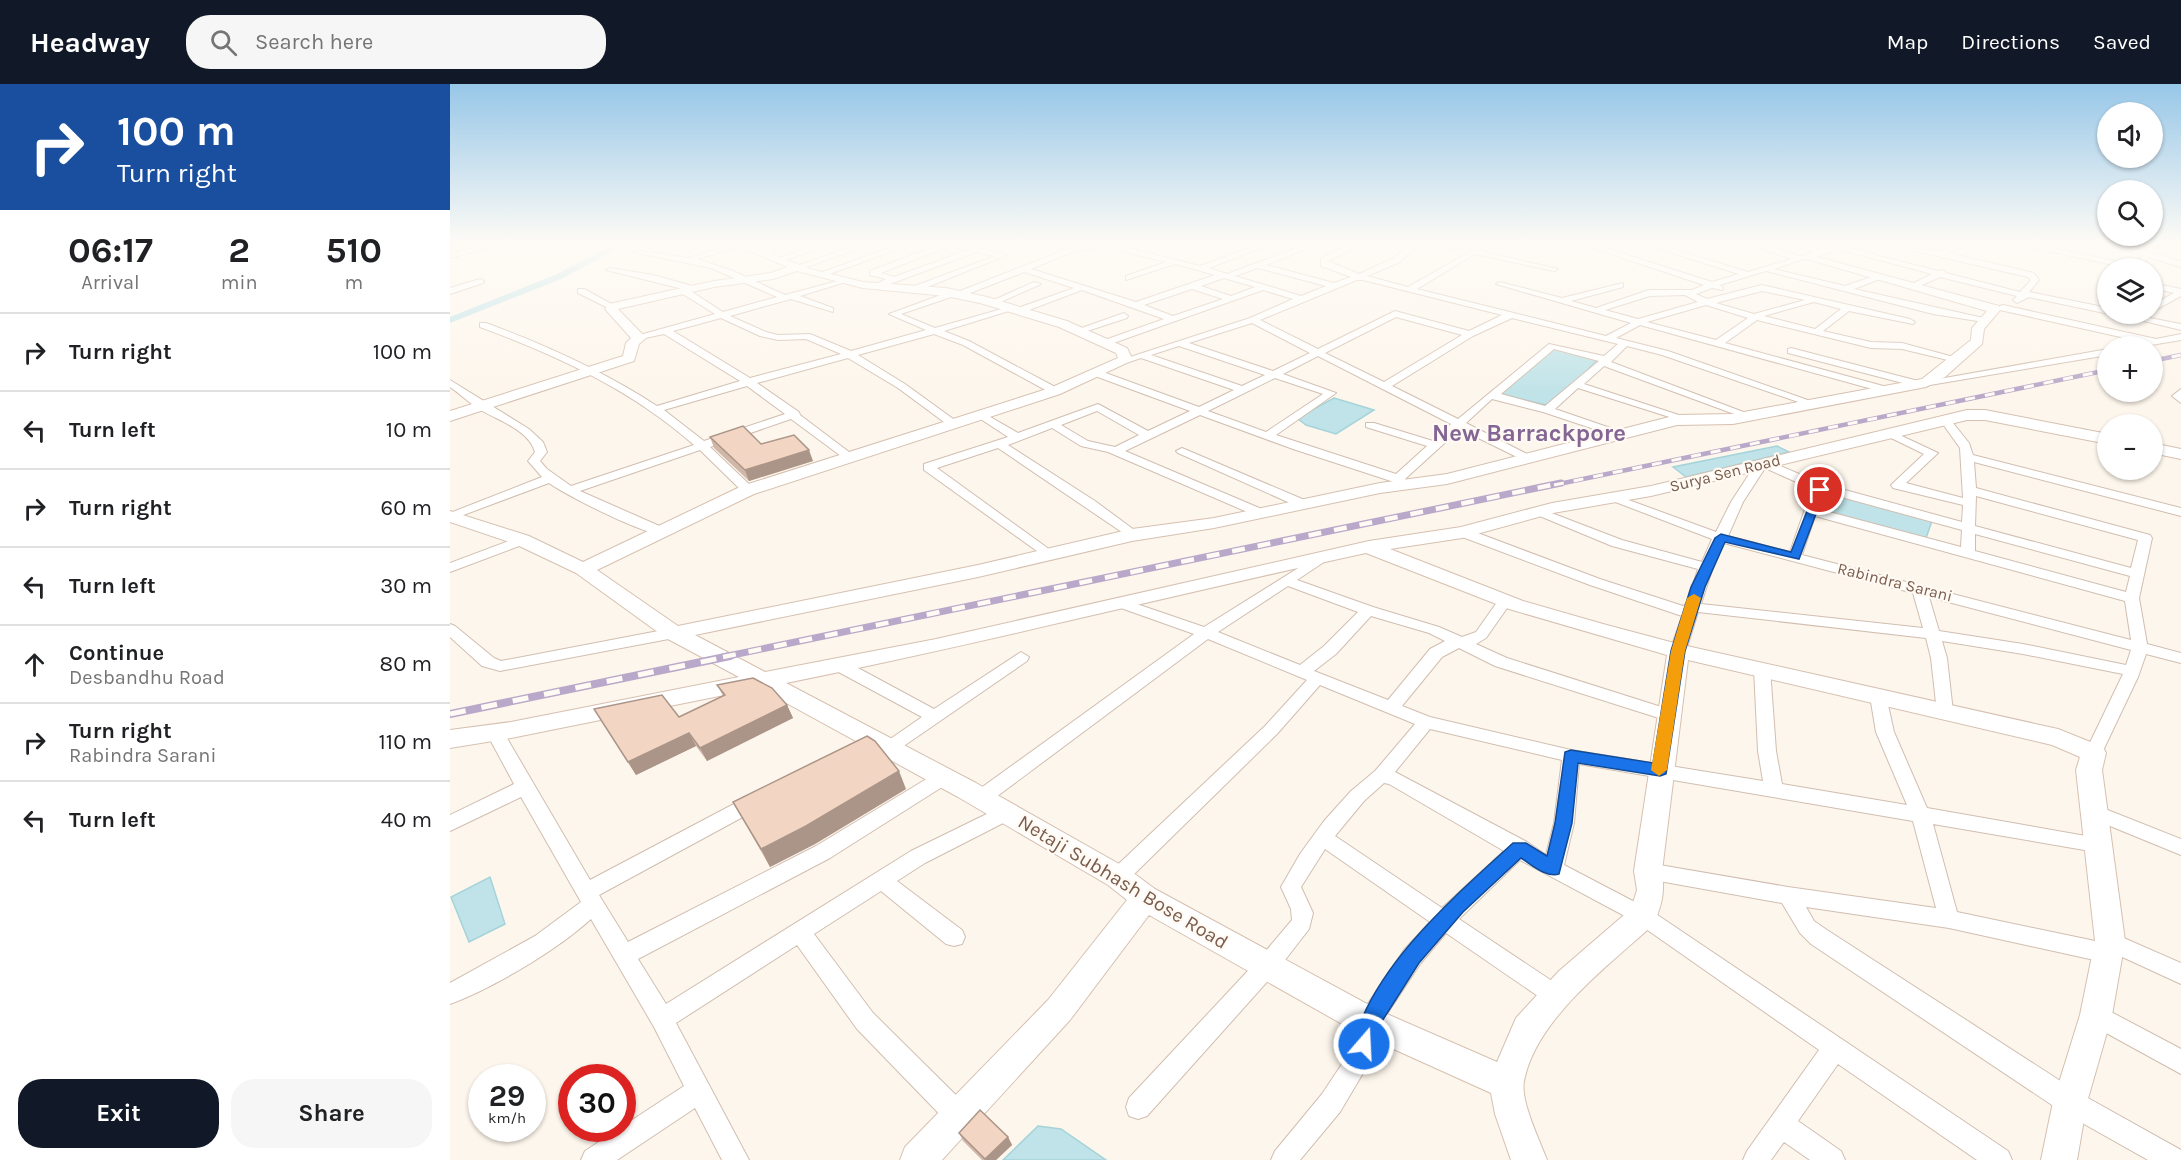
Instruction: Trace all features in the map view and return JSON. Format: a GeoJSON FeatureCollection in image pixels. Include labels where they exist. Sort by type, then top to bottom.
{"type":"FeatureCollection","features":[{"type":"Feature","properties":{"kind":"street"},"geometry":{"type":"LineString","coordinates":[[587,294],[613,308],[671,294]]}},
{"type":"Feature","properties":{"kind":"street"},"geometry":{"type":"LineString","coordinates":[[695,294],[723,315],[772,336],[809,337],[850,354],[924,401],[952,423]]}},
{"type":"Feature","properties":{"kind":"street"},"geometry":{"type":"LineString","coordinates":[[782,294],[830,310]]}},
{"type":"Feature","properties":{"kind":"street"},"geometry":{"type":"LineString","coordinates":[[450,416],[629,358],[633,343],[639,339],[798,294]]}},
{"type":"Feature","properties":{"kind":"street"},"geometry":{"type":"LineString","coordinates":[[954,294],[893,313],[966,343],[1055,391]]}},
{"type":"Feature","properties":{"kind":"street"},"geometry":{"type":"LineString","coordinates":[[956,294],[1078,331],[1122,351],[1126,360]]}},
{"type":"Feature","properties":{"kind":"street"},"geometry":{"type":"LineString","coordinates":[[991,303],[1012,294]]}},
{"type":"Feature","properties":{"kind":"street"},"geometry":{"type":"LineString","coordinates":[[657,409],[748,382],[937,332],[1062,294]]}},
{"type":"Feature","properties":{"kind":"street"},"geometry":{"type":"LineString","coordinates":[[1105,294],[1175,320]]}},
{"type":"Feature","properties":{"kind":"street"},"geometry":{"type":"LineString","coordinates":[[1136,305],[1168,294]]}},
{"type":"Feature","properties":{"kind":"street"},"geometry":{"type":"LineString","coordinates":[[1218,294],[1232,299]]}},
{"type":"Feature","properties":{"kind":"street"},"geometry":{"type":"LineString","coordinates":[[1105,343],[1245,294]]}},
{"type":"Feature","properties":{"kind":"street"},"geometry":{"type":"LineString","coordinates":[[1286,294],[1300,299]]}},
{"type":"Feature","properties":{"kind":"street"},"geometry":{"type":"LineString","coordinates":[[583,569],[748,490],[1055,391],[1099,374],[1126,360],[1253,320],[1313,294]]}},
{"type":"Feature","properties":{"kind":"street"},"geometry":{"type":"LineString","coordinates":[[1426,294],[1686,360],[1814,404]]}},
{"type":"Feature","properties":{"kind":"street"},"geometry":{"type":"LineString","coordinates":[[1537,294],[1882,389]]}},
{"type":"Feature","properties":{"kind":"street"},"geometry":{"type":"LineString","coordinates":[[1561,301],[1586,294]]}},
{"type":"Feature","properties":{"kind":"street"},"geometry":{"type":"LineString","coordinates":[[1597,310],[1645,294]]}},
{"type":"Feature","properties":{"kind":"street"},"geometry":{"type":"LineString","coordinates":[[1689,294],[1708,303],[1755,318],[1871,345],[1902,346],[1956,359]]}},
{"type":"Feature","properties":{"kind":"street"},"geometry":{"type":"LineString","coordinates":[[1607,339],[1638,321],[1740,294]]}},
{"type":"Feature","properties":{"kind":"street"},"geometry":{"type":"LineString","coordinates":[[1790,294],[1910,322]]}},
{"type":"Feature","properties":{"kind":"street"},"geometry":{"type":"LineString","coordinates":[[1717,344],[1769,310],[1795,309],[1826,295],[1824,294]]}},
{"type":"Feature","properties":{"kind":"street"},"geometry":{"type":"LineString","coordinates":[[1866,294],[1933,311],[1994,312]]}},
{"type":"Feature","properties":{"kind":"street"},"geometry":{"type":"LineString","coordinates":[[1936,294],[1994,312],[2124,336]]}},
{"type":"Feature","properties":{"kind":"street"},"geometry":{"type":"LineString","coordinates":[[2016,294],[2038,296],[2097,309]]}},
{"type":"Feature","properties":{"kind":"street"},"geometry":{"type":"LineString","coordinates":[[2163,303],[2177,294]]}},
{"type":"Feature","properties":{"kind":"street"},"geometry":{"type":"LineString","coordinates":[[1791,351],[1922,383],[1943,374],[1977,341],[1978,328],[1994,312],[2022,296]]}},
{"type":"Feature","properties":{"kind":"street"},"geometry":{"type":"LineString","coordinates":[[2171,298],[2181,300]]}},
{"type":"Feature","properties":{"kind":"street"},"geometry":{"type":"LineString","coordinates":[[613,308],[611,309],[639,339]]}},
{"type":"Feature","properties":{"kind":"street"},"geometry":{"type":"LineString","coordinates":[[1816,332],[1847,308]]}},
{"type":"Feature","properties":{"kind":"street"},"geometry":{"type":"LineString","coordinates":[[1115,451],[1275,375],[1395,314],[1470,334]]}},
{"type":"Feature","properties":{"kind":"street"},"geometry":{"type":"LineString","coordinates":[[1385,386],[1470,334],[1510,315]]}},
{"type":"Feature","properties":{"kind":"street"},"geometry":{"type":"LineString","coordinates":[[1078,331],[1124,316]]}},
{"type":"Feature","properties":{"kind":"street"},"geometry":{"type":"LineString","coordinates":[[1902,330],[1921,316]]}},
{"type":"Feature","properties":{"kind":"street"},"geometry":{"type":"LineString","coordinates":[[1253,320],[1529,459]]}},
{"type":"Feature","properties":{"kind":"street"},"geometry":{"type":"LineString","coordinates":[[2163,322],[2181,327]]}},
{"type":"Feature","properties":{"kind":"street"},"geometry":{"type":"LineString","coordinates":[[483,326],[519,338],[592,371],[657,409],[703,445],[748,490]]}},
{"type":"Feature","properties":{"kind":"street"},"geometry":{"type":"LineString","coordinates":[[666,331],[795,414],[849,457]]}},
{"type":"Feature","properties":{"kind":"street"},"geometry":{"type":"LineString","coordinates":[[1886,345],[1894,337]]}},
{"type":"Feature","properties":{"kind":"street"},"geometry":{"type":"LineString","coordinates":[[2163,341],[2181,337]]}},
{"type":"Feature","properties":{"kind":"street"},"geometry":{"type":"LineString","coordinates":[[1181,344],[1331,393],[1267,436]]}},
{"type":"Feature","properties":{"kind":"street"},"geometry":{"type":"LineString","coordinates":[[1547,410],[1624,344]]}},
{"type":"Feature","properties":{"kind":"street"},"geometry":{"type":"LineString","coordinates":[[1401,482],[1435,445],[1552,346],[1605,361],[1749,416]]}},
{"type":"Feature","properties":{"kind":"street"},"geometry":{"type":"LineString","coordinates":[[450,629],[488,662],[500,666],[674,633],[1048,555],[1132,535],[1259,513],[1401,482],[1447,479],[1618,434],[1686,419],[1749,416],[1882,389],[2097,354]]}},
{"type":"Feature","properties":{"kind":"street"},"geometry":{"type":"LineString","coordinates":[[1144,356],[1243,390]]}},
{"type":"Feature","properties":{"kind":"street"},"geometry":{"type":"LineString","coordinates":[[1099,374],[1267,436],[1401,482]]}},
{"type":"Feature","properties":{"kind":"street"},"geometry":{"type":"LineString","coordinates":[[1578,385],[1686,419]]}},
{"type":"Feature","properties":{"kind":"street"},"geometry":{"type":"LineString","coordinates":[[453,388],[524,430],[537,442],[541,452],[534,461],[539,470],[550,478],[591,502],[660,531]]}},
{"type":"Feature","properties":{"kind":"street"},"geometry":{"type":"LineString","coordinates":[[2181,392],[2177,396],[2181,400]]}},
{"type":"Feature","properties":{"kind":"street"},"geometry":{"type":"LineString","coordinates":[[1493,395],[1618,434]]}},
{"type":"Feature","properties":{"kind":"street"},"geometry":{"type":"LineString","coordinates":[[1048,555],[928,468],[1098,407],[1146,435]]}},
{"type":"Feature","properties":{"kind":"street"},"geometry":{"type":"LineString","coordinates":[[572,490],[795,414]]}},
{"type":"Feature","properties":{"kind":"street"},"geometry":{"type":"LineString","coordinates":[[981,414],[1017,437]]}},
{"type":"Feature","properties":{"kind":"street","name":"Surya Sen Road"},"geometry":{"type":"LineString","coordinates":[[450,739],[765,681],[1368,547],[1462,532],[1536,512],[1764,464],[1967,415],[1985,415],[2097,437]]}},
{"type":"Feature","properties":{"kind":"street"},"geometry":{"type":"LineString","coordinates":[[1945,420],[1950,430],[1966,446],[1968,457],[1970,496],[1968,552]]}},
{"type":"Feature","properties":{"kind":"street"},"geometry":{"type":"LineString","coordinates":[[1051,423],[1085,444],[1115,451],[1259,513]]}},
{"type":"Feature","properties":{"kind":"street"},"geometry":{"type":"LineString","coordinates":[[1370,425],[1435,445]]}},
{"type":"Feature","properties":{"kind":"street"},"geometry":{"type":"LineString","coordinates":[[1889,434],[1932,453],[1897,484],[1970,496],[2145,538],[2132,598],[2140,647],[2132,670],[2094,753],[2089,770],[2109,947],[2096,1015],[2070,1102],[2059,1160]]}},
{"type":"Feature","properties":{"kind":"street"},"geometry":{"type":"LineString","coordinates":[[999,444],[1091,504],[1132,535]]}},
{"type":"Feature","properties":{"kind":"street"},"geometry":{"type":"LineString","coordinates":[[2163,450],[2181,454]]}},
{"type":"Feature","properties":{"kind":"street"},"geometry":{"type":"LineString","coordinates":[[1182,451],[1303,504]]}},
{"type":"Feature","properties":{"kind":"street"},"geometry":{"type":"LineString","coordinates":[[1968,457],[2181,512]]}},
{"type":"Feature","properties":{"kind":"street"},"geometry":{"type":"LineString","coordinates":[[1524,1157],[1506,1083],[1527,1029],[1556,996],[1643,915],[1651,891],[1648,871],[1678,651],[1706,567],[1737,502],[1764,464],[1819,487],[2137,574]]}},
{"type":"Feature","properties":{"kind":"street"},"geometry":{"type":"LineString","coordinates":[[451,517],[550,478]]}},
{"type":"Feature","properties":{"kind":"street"},"geometry":{"type":"LineString","coordinates":[[1795,556],[1819,487]]}},
{"type":"Feature","properties":{"kind":"street","name":"Rabindra Sarani"},"geometry":{"type":"LineString","coordinates":[[1611,498],[1721,538],[2181,658]]}},
{"type":"Feature","properties":{"kind":"street"},"geometry":{"type":"LineString","coordinates":[[1812,511],[2132,598]]}},
{"type":"Feature","properties":{"kind":"street"},"geometry":{"type":"LineString","coordinates":[[1536,512],[1617,543],[1706,567]]}},
{"type":"Feature","properties":{"kind":"street","name":"Netaji Subhash Bose Road"},"geometry":{"type":"LineString","coordinates":[[451,517],[522,540],[583,569],[674,633],[765,681],[871,745],[944,777],[1118,878],[1145,898],[1267,966],[1369,1022],[1506,1083]]}},
{"type":"Feature","properties":{"kind":"street"},"geometry":{"type":"LineString","coordinates":[[1462,532],[1595,582],[1690,610],[1798,617],[1932,635],[2086,660],[2132,670]]}},
{"type":"Feature","properties":{"kind":"street"},"geometry":{"type":"LineString","coordinates":[[450,568],[522,540]]}},
{"type":"Feature","properties":{"kind":"street"},"geometry":{"type":"LineString","coordinates":[[1368,547],[1505,601],[1678,651],[2058,738],[2094,753]]}},
{"type":"Feature","properties":{"kind":"street"},"geometry":{"type":"LineString","coordinates":[[981,798],[1206,633],[1288,581],[1318,559]]}},
{"type":"Feature","properties":{"kind":"street"},"geometry":{"type":"LineString","coordinates":[[1288,581],[1368,610],[1414,623],[1501,662],[1668,715]]}},
{"type":"Feature","properties":{"kind":"street"},"geometry":{"type":"LineString","coordinates":[[1918,588],[1941,676],[1945,712]]}},
{"type":"Feature","properties":{"kind":"street"},"geometry":{"type":"LineString","coordinates":[[1391,708],[1436,653],[1446,646],[1481,634],[1505,601]]}},
{"type":"Feature","properties":{"kind":"street"},"geometry":{"type":"LineString","coordinates":[[1123,603],[1206,633],[1426,722],[1571,756],[2096,844]]}},
{"type":"Feature","properties":{"kind":"street"},"geometry":{"type":"LineString","coordinates":[[1118,878],[1271,730],[1308,676],[1368,610]]}},
{"type":"Feature","properties":{"kind":"street"},"geometry":{"type":"LineString","coordinates":[[871,745],[934,716],[1021,657]]}},
{"type":"Feature","properties":{"kind":"street"},"geometry":{"type":"LineString","coordinates":[[839,665],[934,716]]}},
{"type":"Feature","properties":{"kind":"street"},"geometry":{"type":"LineString","coordinates":[[1761,669],[1767,751],[1774,790]]}},
{"type":"Feature","properties":{"kind":"street"},"geometry":{"type":"LineString","coordinates":[[1878,696],[1885,732],[1921,816],[1949,919]]}},
{"type":"Feature","properties":{"kind":"street"},"geometry":{"type":"LineString","coordinates":[[1138,1107],[1267,966],[1302,923],[1301,906],[1290,887],[1323,838],[1368,784],[1381,776],[1426,722]]}},
{"type":"Feature","properties":{"kind":"street"},"geometry":{"type":"LineString","coordinates":[[495,732],[589,898],[662,1019],[736,1160]]}},
{"type":"Feature","properties":{"kind":"street"},"geometry":{"type":"LineString","coordinates":[[1553,868],[1564,823],[1571,756]]}},
{"type":"Feature","properties":{"kind":"street"},"geometry":{"type":"LineString","coordinates":[[1381,776],[1393,778],[1520,848],[1583,886],[1643,915],[2000,1160]]}},
{"type":"Feature","properties":{"kind":"street"},"geometry":{"type":"LineString","coordinates":[[624,955],[824,852],[944,777]]}},
{"type":"Feature","properties":{"kind":"street"},"geometry":{"type":"LineString","coordinates":[[450,824],[525,788]]}},
{"type":"Feature","properties":{"kind":"street"},"geometry":{"type":"LineString","coordinates":[[450,994],[557,935],[589,898],[775,791]]}},
{"type":"Feature","properties":{"kind":"street"},"geometry":{"type":"LineString","coordinates":[[2095,812],[2181,848]]}},
{"type":"Feature","properties":{"kind":"street"},"geometry":{"type":"LineString","coordinates":[[662,1019],[918,857],[1006,813]]}},
{"type":"Feature","properties":{"kind":"street"},"geometry":{"type":"LineString","coordinates":[[1323,838],[1445,918],[1556,996]]}},
{"type":"Feature","properties":{"kind":"street"},"geometry":{"type":"LineString","coordinates":[[1284,1160],[1331,1103],[1358,1060],[1369,1022],[1412,957],[1445,918],[1520,848]]}},
{"type":"Feature","properties":{"kind":"street"},"geometry":{"type":"LineString","coordinates":[[1648,871],[1788,896],[1949,919],[2109,947],[2181,974]]}},
{"type":"Feature","properties":{"kind":"street"},"geometry":{"type":"LineString","coordinates":[[881,880],[954,937]]}},
{"type":"Feature","properties":{"kind":"street"},"geometry":{"type":"LineString","coordinates":[[1788,896],[1807,927],[1819,937],[2070,1102],[2173,1160]]}},
{"type":"Feature","properties":{"kind":"street"},"geometry":{"type":"LineString","coordinates":[[918,1160],[1059,1010],[1145,898]]}},
{"type":"Feature","properties":{"kind":"street"},"geometry":{"type":"LineString","coordinates":[[800,932],[865,1021],[960,1117]]}},
{"type":"Feature","properties":{"kind":"street"},"geometry":{"type":"LineString","coordinates":[[2096,1015],[2181,1062]]}},
{"type":"Feature","properties":{"kind":"street"},"geometry":{"type":"LineString","coordinates":[[1756,1160],[1836,1047]]}},
{"type":"Feature","properties":{"kind":"street"},"geometry":{"type":"LineString","coordinates":[[594,1160],[699,1091]]}},
{"type":"Feature","properties":{"kind":"street"},"geometry":{"type":"LineString","coordinates":[[1782,1125],[1832,1160]]}},
{"type":"Feature","properties":{"kind":"water"},"geometry":{"type":"Polygon","coordinates":[[[1553,347],[1599,358],[1577,381],[1546,405],[1500,394],[1553,347]]]}},
{"type":"Feature","properties":{"kind":"water"},"geometry":{"type":"Polygon","coordinates":[[[1334,398],[1374,410],[1336,434],[1306,425],[1297,418],[1334,398]]]}},
{"type":"Feature","properties":{"kind":"water"},"geometry":{"type":"Polygon","coordinates":[[[1777,446],[1789,452],[1686,477],[1673,467],[1777,446]]]}},
{"type":"Feature","properties":{"kind":"water"},"geometry":{"type":"Polygon","coordinates":[[[1825,491],[1932,521],[1926,538],[1818,509],[1825,491]]]}},
{"type":"Feature","properties":{"kind":"water"},"geometry":{"type":"Polygon","coordinates":[[[490,877],[505,924],[469,942],[451,897],[490,877]]]}},
{"type":"Feature","properties":{"kind":"water"},"geometry":{"type":"Polygon","coordinates":[[[1038,1126],[1061,1129],[1106,1160],[1003,1160],[1038,1126]]]}},
{"type":"Feature","properties":{"kind":"building"},"geometry":{"type":"Polygon","coordinates":[[[743,426],[761,444],[794,435],[809,450],[745,470],[710,437],[743,426]]]}},
{"type":"Feature","properties":{"kind":"building"},"geometry":{"type":"Polygon","coordinates":[[[753,678],[772,688],[787,705],[700,748],[689,733],[628,762],[594,709],[662,695],[679,717],[725,695],[717,685],[753,678]]]}},
{"type":"Feature","properties":{"kind":"building"},"geometry":{"type":"Polygon","coordinates":[[[867,736],[875,741],[899,771],[806,826],[761,849],[733,802],[867,736]]]}},
{"type":"Feature","properties":{"kind":"building"},"geometry":{"type":"Polygon","coordinates":[[[980,1110],[1008,1137],[985,1159],[959,1133],[980,1110]]]}},
{"type":"Feature","properties":{"kind":"waterway"},"geometry":{"type":"LineString","coordinates":[[450,320],[515,294]]}},
{"type":"Feature","properties":{"kind":"railway"},"geometry":{"type":"LineString","coordinates":[[2163,359],[2181,355]]}},
{"type":"Feature","properties":{"kind":"railway"},"geometry":{"type":"LineString","coordinates":[[1554,485],[2097,372]]}},
{"type":"Feature","properties":{"kind":"railway"},"geometry":{"type":"LineString","coordinates":[[723,657],[1561,483]]}},
{"type":"Feature","properties":{"kind":"railway"},"geometry":{"type":"LineString","coordinates":[[450,714],[730,656]]}},
{"type":"Feature","properties":{"kind":"slow traffic"},"geometry":{"type":"LineString","coordinates":[[1659,770],[1678,651],[1694,598]]}},
{"type":"Feature","properties":{"kind":"district","name":"New Barrackpore"},"geometry":{"type":"Point","coordinates":[1529,433]}},
{"type":"Feature","properties":{"kind":"route"},"geometry":{"type":"LineString","coordinates":[[1364,1044],[1369,1022],[1412,957],[1456,907],[1520,848],[1553,868],[1564,823],[1571,756],[1660,770],[1678,651],[1690,607],[1721,538],[1795,556],[1820,490]]}}]}
